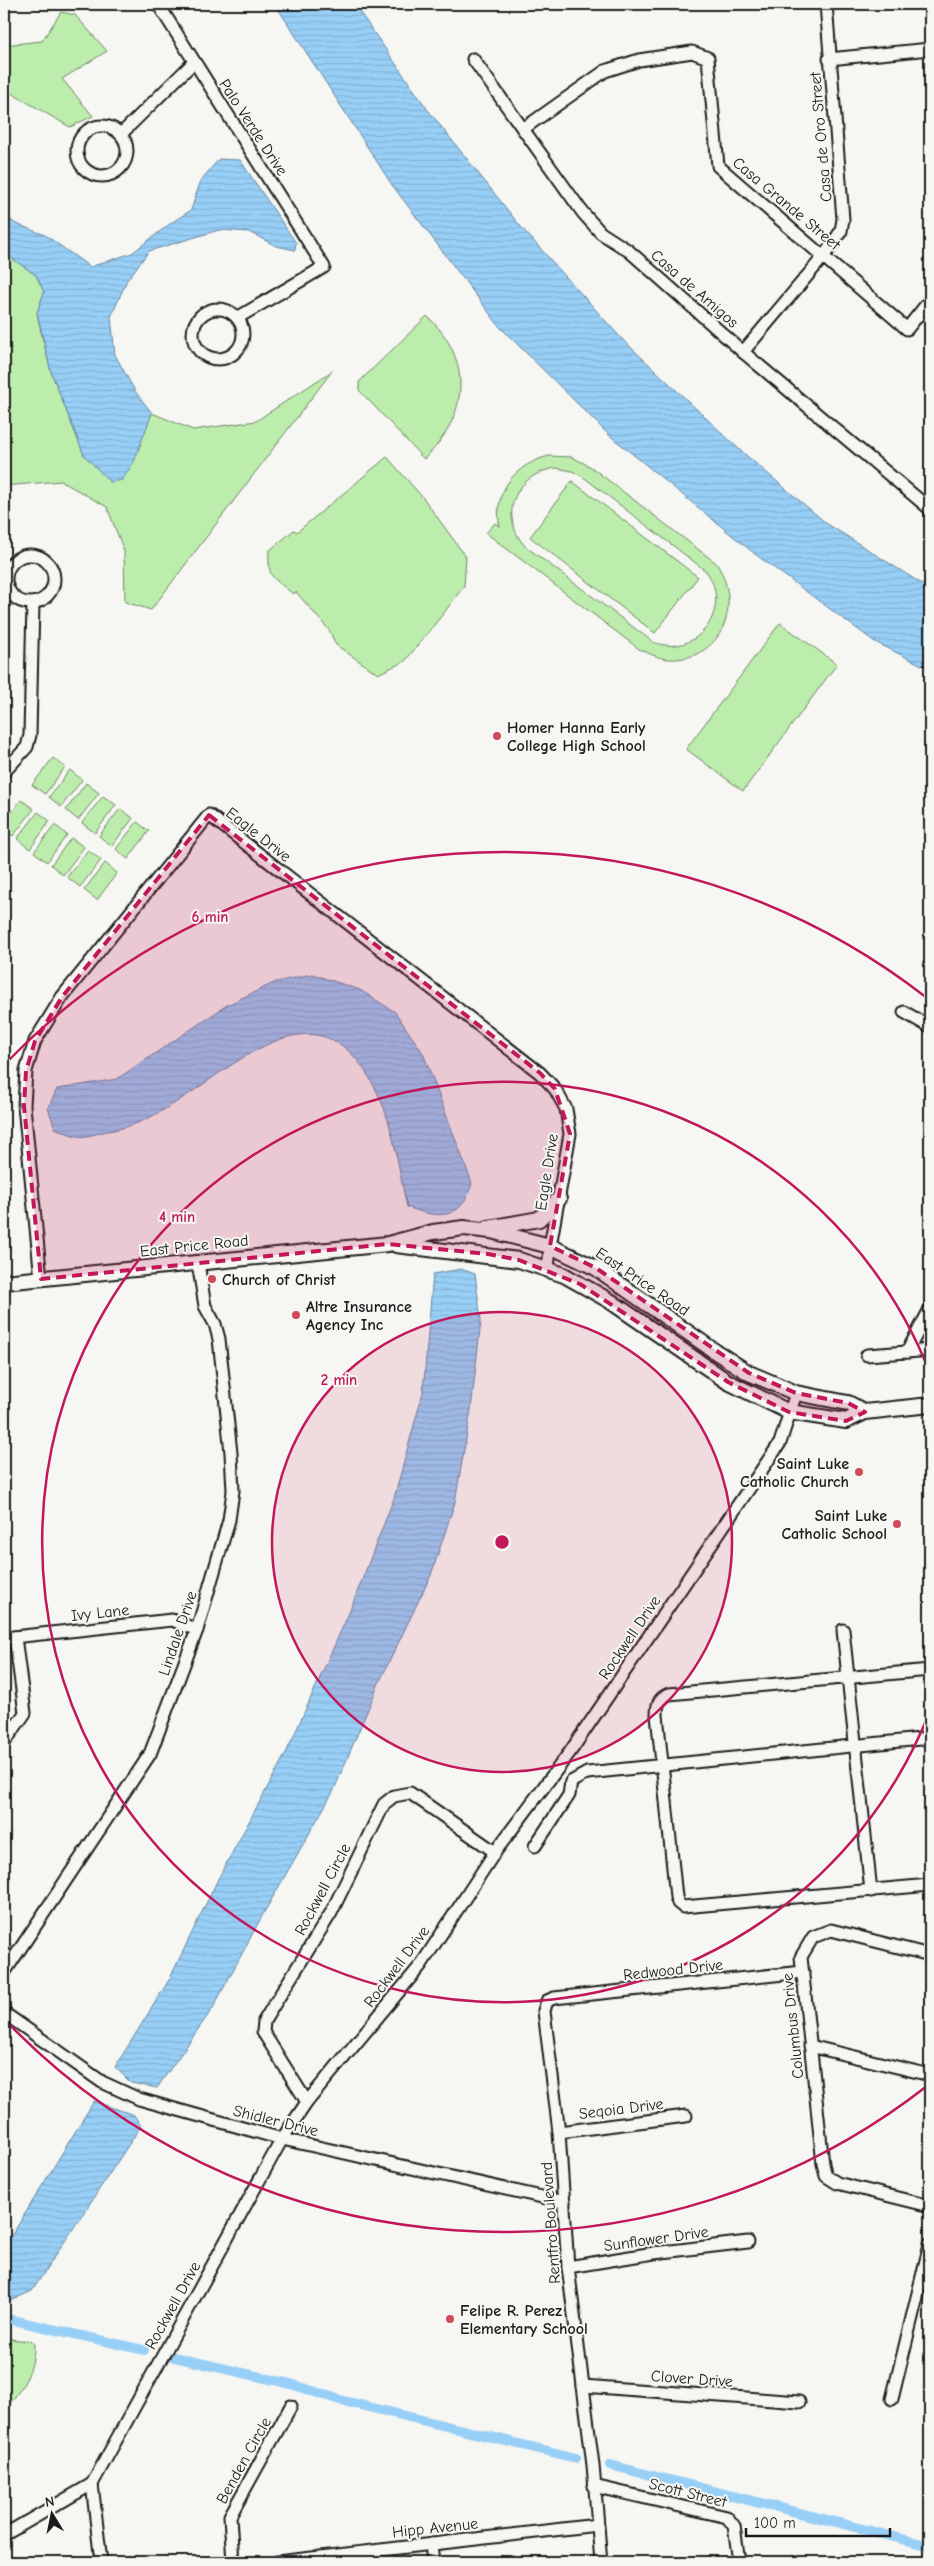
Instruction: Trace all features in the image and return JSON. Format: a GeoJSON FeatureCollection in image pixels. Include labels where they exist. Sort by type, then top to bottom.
{"type":"FeatureCollection","features":[{"type":"Feature","properties":{"kind":"main road"},"geometry":{"type":"LineString","coordinates":[[476,1230],[539,1219],[558,1199]]}},
{"type":"Feature","properties":{"kind":"main road","name":"East Price Road"},"geometry":{"type":"LineString","coordinates":[[4,1282],[388,1244],[433,1232],[464,1228],[550,1246],[596,1268],[731,1362],[796,1393],[848,1403],[865,1412]]}},
{"type":"Feature","properties":{"kind":"main road","name":"East Price Road"},"geometry":{"type":"LineString","coordinates":[[388,1244],[488,1254],[519,1260],[564,1275],[610,1301],[728,1382],[789,1412],[846,1421],[865,1412],[930,1405]]}},
{"type":"Feature","properties":{"kind":"street","name":"Palo Verde Drive"},"geometry":{"type":"LineString","coordinates":[[158,4],[324,267],[237,318]]}},
{"type":"Feature","properties":{"kind":"street","name":"Casa de Oro Street"},"geometry":{"type":"LineString","coordinates":[[743,352],[824,256],[841,231],[843,218],[826,4]]}},
{"type":"Feature","properties":{"kind":"street"},"geometry":{"type":"LineString","coordinates":[[829,58],[930,49]]}},
{"type":"Feature","properties":{"kind":"street","name":"Casa Grande Street"},"geometry":{"type":"LineString","coordinates":[[523,129],[605,71],[639,60],[692,52],[708,58],[718,166],[907,329],[930,300]]}},
{"type":"Feature","properties":{"kind":"street","name":"Casa de Amigos"},"geometry":{"type":"LineString","coordinates":[[473,59],[583,213],[601,233],[629,251],[743,352],[930,510]]}},
{"type":"Feature","properties":{"kind":"street"},"geometry":{"type":"LineString","coordinates":[[121,134],[194,62]]}},
{"type":"Feature","properties":{"kind":"street"},"geometry":{"type":"LineString","coordinates":[[107,127],[121,134],[126,142],[126,158],[116,172],[100,176],[84,169],[77,154],[80,139],[85,133],[92,128],[107,127]]}},
{"type":"Feature","properties":{"kind":"street"},"geometry":{"type":"LineString","coordinates":[[216,309],[224,310],[237,318],[243,334],[237,350],[230,355],[214,358],[199,351],[193,336],[196,321],[202,315],[216,309]]}},
{"type":"Feature","properties":{"kind":"street"},"geometry":{"type":"LineString","coordinates":[[28,554],[35,555],[49,562],[55,576],[52,591],[40,601],[33,603],[17,599],[7,586],[8,569],[20,557],[28,554]]}},
{"type":"Feature","properties":{"kind":"street"},"geometry":{"type":"LineString","coordinates":[[4,772],[27,747],[30,736],[33,603]]}},
{"type":"Feature","properties":{"kind":"street","name":"Eagle Drive"},"geometry":{"type":"LineString","coordinates":[[42,1278],[24,1106],[26,1071],[36,1041],[62,997],[209,815],[540,1074],[555,1088],[566,1109],[570,1134],[550,1246],[548,1270]]}},
{"type":"Feature","properties":{"kind":"street"},"geometry":{"type":"LineString","coordinates":[[904,1012],[930,1027]]}},
{"type":"Feature","properties":{"kind":"street","name":"Lindale Drive"},"geometry":{"type":"LineString","coordinates":[[4,1974],[150,1754],[197,1630],[229,1520],[233,1491],[231,1453],[219,1339],[215,1324],[205,1306],[198,1263]]}},
{"type":"Feature","properties":{"kind":"street"},"geometry":{"type":"LineString","coordinates":[[907,1352],[930,1308]]}},
{"type":"Feature","properties":{"kind":"street"},"geometry":{"type":"LineString","coordinates":[[867,1355],[930,1350]]}},
{"type":"Feature","properties":{"kind":"street","name":"Rockwell Drive"},"geometry":{"type":"LineString","coordinates":[[92,2484],[282,2139],[308,2102],[421,1965],[495,1852],[556,1771],[780,1444],[796,1393]]}},
{"type":"Feature","properties":{"kind":"street","name":"Ivy Lane"},"geometry":{"type":"LineString","coordinates":[[9,1638],[172,1620],[197,1630]]}},
{"type":"Feature","properties":{"kind":"street"},"geometry":{"type":"LineString","coordinates":[[843,1630],[871,1890]]}},
{"type":"Feature","properties":{"kind":"street"},"geometry":{"type":"LineString","coordinates":[[4,1743],[25,1713],[9,1638]]}},
{"type":"Feature","properties":{"kind":"street"},"geometry":{"type":"LineString","coordinates":[[930,1670],[663,1696],[657,1706],[656,1715],[676,1896],[678,1903],[683,1907],[930,1885]]}},
{"type":"Feature","properties":{"kind":"street"},"geometry":{"type":"LineString","coordinates":[[556,1771],[571,1782],[629,1776],[640,1768],[930,1738]]}},
{"type":"Feature","properties":{"kind":"street"},"geometry":{"type":"LineString","coordinates":[[535,1846],[569,1795],[571,1782]]}},
{"type":"Feature","properties":{"kind":"street","name":"Rockwell Circle"},"geometry":{"type":"LineString","coordinates":[[308,2102],[263,2032],[264,2021],[331,1913],[384,1804],[394,1796],[410,1792],[495,1852]]}},
{"type":"Feature","properties":{"kind":"street","name":"Columbus Drive"},"geometry":{"type":"LineString","coordinates":[[930,1955],[831,1930],[813,1937],[801,1957],[823,2164],[826,2176],[837,2183],[930,2206]]}},
{"type":"Feature","properties":{"kind":"street","name":"Redwood Drive"},"geometry":{"type":"LineString","coordinates":[[547,2001],[554,1998],[804,1972]]}},
{"type":"Feature","properties":{"kind":"street","name":"Rentfro Boulevard"},"geometry":{"type":"LineString","coordinates":[[547,2001],[544,2011],[559,2132],[568,2267],[583,2386],[601,2562]]}},
{"type":"Feature","properties":{"kind":"street","name":"Shidler Drive"},"geometry":{"type":"LineString","coordinates":[[4,2013],[102,2082],[123,2092],[210,2120],[282,2139],[564,2202]]}},
{"type":"Feature","properties":{"kind":"street"},"geometry":{"type":"LineString","coordinates":[[810,2046],[930,2075]]}},
{"type":"Feature","properties":{"kind":"street","name":"Seqoia Drive"},"geometry":{"type":"LineString","coordinates":[[559,2132],[686,2116]]}},
{"type":"Feature","properties":{"kind":"street","name":"Sunflower Drive"},"geometry":{"type":"LineString","coordinates":[[568,2267],[654,2253],[748,2242]]}},
{"type":"Feature","properties":{"kind":"street"},"geometry":{"type":"LineString","coordinates":[[892,2399],[930,2244]]}},
{"type":"Feature","properties":{"kind":"street","name":"Clover Drive"},"geometry":{"type":"LineString","coordinates":[[583,2386],[799,2402]]}},
{"type":"Feature","properties":{"kind":"street","name":"Benden Circle"},"geometry":{"type":"LineString","coordinates":[[233,2562],[230,2516],[292,2406]]}},
{"type":"Feature","properties":{"kind":"street"},"geometry":{"type":"LineString","coordinates":[[4,2535],[92,2484],[101,2562]]}},
{"type":"Feature","properties":{"kind":"street","name":"Scott Street"},"geometry":{"type":"LineString","coordinates":[[594,2486],[727,2517],[734,2526],[739,2562]]}},
{"type":"Feature","properties":{"kind":"street","name":"Hipp Avenue"},"geometry":{"type":"LineString","coordinates":[[277,2562],[597,2525]]}},
{"type":"Feature","properties":{"kind":"street"},"geometry":{"type":"LineString","coordinates":[[431,2544],[433,2562]]}},
{"type":"Feature","properties":{"kind":"highlighted area"},"geometry":{"type":"Polygon","coordinates":[[[209,815],[540,1073],[555,1089],[570,1134],[550,1246],[596,1268],[749,1373],[796,1393],[848,1403],[865,1412],[846,1421],[789,1412],[728,1382],[580,1284],[519,1260],[488,1254],[388,1244],[41,1279],[24,1106],[26,1071],[35,1041],[62,997],[209,815]]]}},
{"type":"Feature","properties":{"kind":"green space"},"geometry":{"type":"Polygon","coordinates":[[[61,12],[75,15],[107,51],[62,79],[93,116],[70,127],[4,89],[4,45],[42,41],[61,12]]]}},
{"type":"Feature","properties":{"kind":"green space"},"geometry":{"type":"Polygon","coordinates":[[[4,253],[36,275],[44,292],[37,313],[41,332],[51,372],[84,455],[145,427],[152,413],[193,430],[256,421],[332,371],[151,610],[125,602],[124,551],[107,507],[61,481],[4,486],[4,253]]]}},
{"type":"Feature","properties":{"kind":"green space"},"geometry":{"type":"Polygon","coordinates":[[[427,316],[442,333],[453,351],[459,369],[460,388],[457,406],[450,425],[439,442],[424,459],[359,390],[359,382],[427,316]]]}},
{"type":"Feature","properties":{"kind":"green space"},"geometry":{"type":"Polygon","coordinates":[[[549,456],[572,457],[591,467],[716,563],[724,579],[728,596],[723,628],[714,641],[702,651],[687,657],[668,659],[639,649],[486,533],[495,523],[500,527],[498,514],[500,502],[503,491],[509,481],[526,465],[549,456]],[[557,468],[543,471],[521,486],[515,497],[512,521],[517,534],[525,546],[653,642],[669,645],[684,643],[696,637],[706,627],[713,615],[716,601],[714,586],[706,571],[582,476],[572,471],[557,468]]]}},
{"type":"Feature","properties":{"kind":"green space"},"geometry":{"type":"Polygon","coordinates":[[[387,457],[424,499],[466,557],[464,586],[443,614],[405,661],[378,674],[336,645],[329,630],[296,592],[293,594],[273,577],[269,567],[269,551],[294,530],[297,532],[387,457]]]}},
{"type":"Feature","properties":{"kind":"green space"},"geometry":{"type":"Polygon","coordinates":[[[572,481],[698,577],[655,633],[530,537],[572,481]]]}},
{"type":"Feature","properties":{"kind":"green space"},"geometry":{"type":"Polygon","coordinates":[[[780,623],[837,664],[743,791],[686,749],[780,623]]]}},
{"type":"Feature","properties":{"kind":"green space"},"geometry":{"type":"Polygon","coordinates":[[[53,758],[65,767],[45,794],[32,785],[53,758]]]}},
{"type":"Feature","properties":{"kind":"green space"},"geometry":{"type":"Polygon","coordinates":[[[70,770],[82,780],[61,807],[49,797],[70,770]]]}},
{"type":"Feature","properties":{"kind":"green space"},"geometry":{"type":"Polygon","coordinates":[[[86,783],[99,793],[78,820],[66,810],[86,783]]]}},
{"type":"Feature","properties":{"kind":"green space"},"geometry":{"type":"Polygon","coordinates":[[[103,796],[116,805],[95,833],[82,823],[103,796]]]}},
{"type":"Feature","properties":{"kind":"green space"},"geometry":{"type":"Polygon","coordinates":[[[21,800],[34,809],[13,836],[4,829],[4,822],[21,800]]]}},
{"type":"Feature","properties":{"kind":"green space"},"geometry":{"type":"Polygon","coordinates":[[[120,809],[133,818],[112,846],[99,836],[120,809]]]}},
{"type":"Feature","properties":{"kind":"green space"},"geometry":{"type":"Polygon","coordinates":[[[38,812],[50,821],[30,849],[17,839],[38,812]]]}},
{"type":"Feature","properties":{"kind":"green space"},"geometry":{"type":"Polygon","coordinates":[[[137,822],[149,831],[128,859],[116,849],[137,822]]]}},
{"type":"Feature","properties":{"kind":"green space"},"geometry":{"type":"Polygon","coordinates":[[[55,825],[67,835],[47,862],[34,852],[55,825]]]}},
{"type":"Feature","properties":{"kind":"green space"},"geometry":{"type":"Polygon","coordinates":[[[71,838],[84,847],[63,875],[51,865],[71,838]]]}},
{"type":"Feature","properties":{"kind":"green space"},"geometry":{"type":"Polygon","coordinates":[[[88,850],[101,860],[80,887],[67,877],[88,850]]]}},
{"type":"Feature","properties":{"kind":"green space"},"geometry":{"type":"Polygon","coordinates":[[[105,863],[117,873],[97,900],[84,890],[105,863]]]}},
{"type":"Feature","properties":{"kind":"green space"},"geometry":{"type":"Polygon","coordinates":[[[4,2338],[34,2342],[34,2353],[30,2371],[22,2387],[4,2411],[4,2338]]]}},
{"type":"Feature","properties":{"kind":"water"},"geometry":{"type":"Polygon","coordinates":[[[275,4],[354,4],[428,110],[521,227],[621,338],[741,451],[826,523],[930,589],[930,669],[875,642],[755,554],[608,434],[500,327],[392,185],[275,4]]]}},
{"type":"Feature","properties":{"kind":"water"},"geometry":{"type":"Polygon","coordinates":[[[219,159],[240,160],[296,243],[295,250],[276,246],[249,232],[219,230],[149,251],[127,280],[111,317],[115,355],[135,391],[152,413],[134,462],[122,480],[110,482],[84,455],[51,372],[37,313],[44,292],[36,275],[4,253],[4,212],[14,223],[45,235],[90,267],[132,253],[191,210],[201,180],[219,159]]]}},
{"type":"Feature","properties":{"kind":"water"},"geometry":{"type":"Polygon","coordinates":[[[312,974],[360,990],[395,1012],[423,1053],[472,1183],[468,1195],[455,1210],[448,1214],[439,1215],[407,1207],[392,1135],[378,1094],[355,1057],[329,1038],[302,1035],[273,1042],[244,1057],[185,1097],[143,1121],[130,1126],[90,1136],[72,1135],[55,1128],[48,1108],[57,1089],[117,1079],[227,1005],[276,982],[312,974]]]}},
{"type":"Feature","properties":{"kind":"water"},"geometry":{"type":"Polygon","coordinates":[[[461,1269],[475,1274],[481,1320],[471,1410],[455,1502],[431,1575],[379,1683],[333,1792],[262,1916],[213,2008],[157,2088],[131,2083],[115,2067],[169,1980],[218,1879],[286,1753],[349,1613],[394,1498],[423,1392],[433,1274],[461,1269]]]}},
{"type":"Feature","properties":{"kind":"water"},"geometry":{"type":"Polygon","coordinates":[[[94,2101],[134,2115],[141,2126],[32,2291],[10,2301],[4,2299],[4,2248],[94,2101]]]}},
{"type":"Feature","properties":{"kind":"waterway"},"geometry":{"type":"LineString","coordinates":[[4,2318],[144,2350]]}},
{"type":"Feature","properties":{"kind":"waterway"},"geometry":{"type":"LineString","coordinates":[[174,2357],[291,2384],[340,2400],[576,2458]]}},
{"type":"Feature","properties":{"kind":"waterway"},"geometry":{"type":"LineString","coordinates":[[610,2465],[930,2546]]}},
{"type":"Feature","properties":{"kind":"place","name":"Homer Hanna Early College High School"},"geometry":{"type":"Point","coordinates":[497,736]}},
{"type":"Feature","properties":{"kind":"place","name":"Church of Christ"},"geometry":{"type":"Point","coordinates":[212,1279]}},
{"type":"Feature","properties":{"kind":"place","name":"Altre Insurance Agency Inc"},"geometry":{"type":"Point","coordinates":[296,1315]}},
{"type":"Feature","properties":{"kind":"place","name":"Saint Luke Catholic Church"},"geometry":{"type":"Point","coordinates":[859,1472]}},
{"type":"Feature","properties":{"kind":"place","name":"Saint Luke Catholic School"},"geometry":{"type":"Point","coordinates":[897,1524]}},
{"type":"Feature","properties":{"kind":"place","name":"Felipe R. Perez Elementary School"},"geometry":{"type":"Point","coordinates":[450,2319]}}]}
